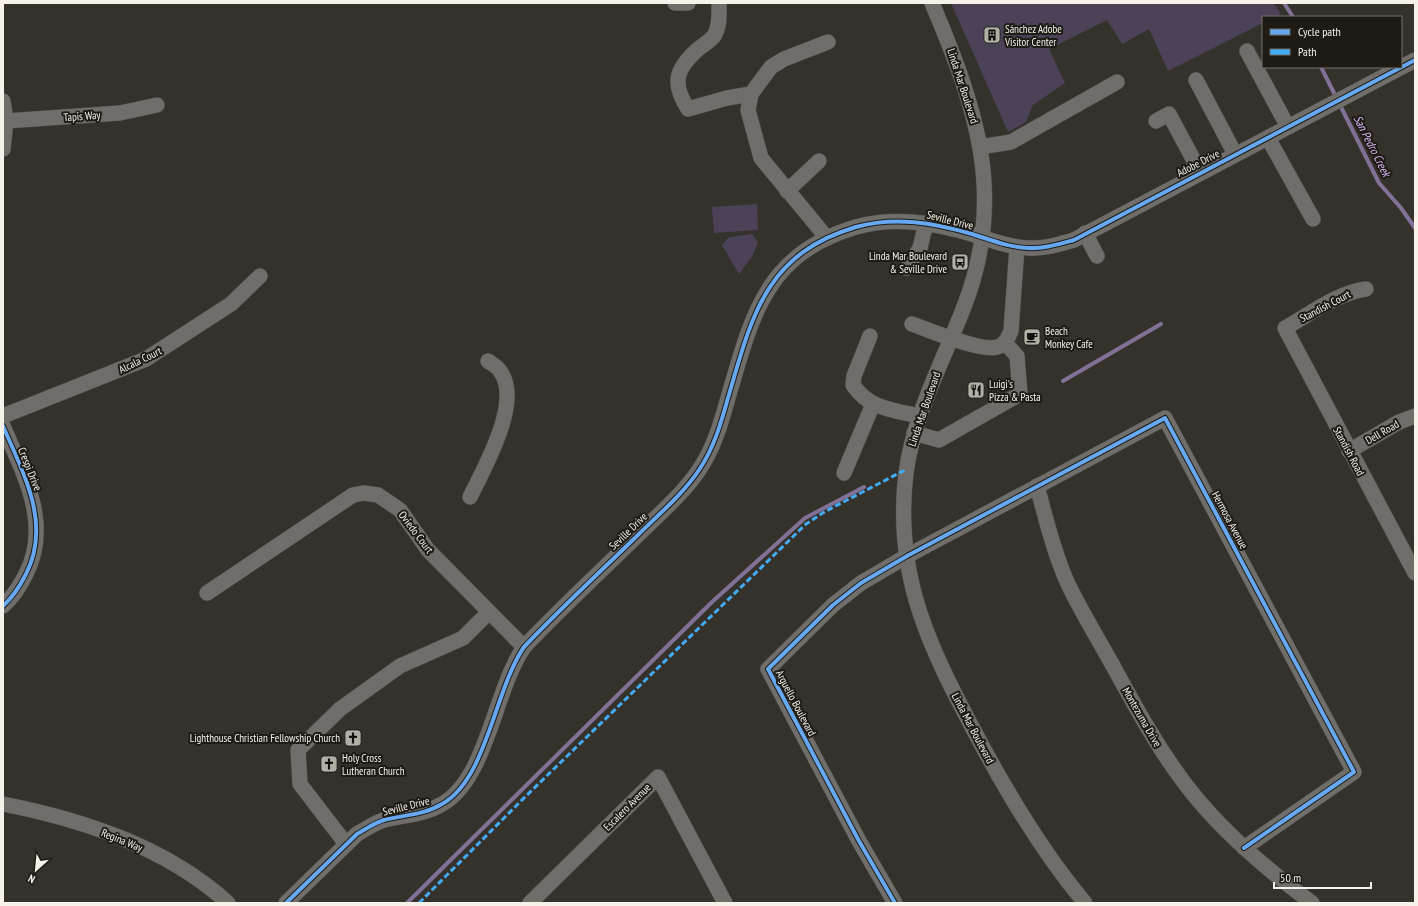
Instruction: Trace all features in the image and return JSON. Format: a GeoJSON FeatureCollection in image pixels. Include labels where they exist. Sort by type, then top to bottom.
{"type":"FeatureCollection","features":[{"type":"Feature","properties":{"kind":"street"},"geometry":{"type":"LineString","coordinates":[[675,3],[688,3]]}},
{"type":"Feature","properties":{"kind":"street"},"geometry":{"type":"LineString","coordinates":[[719,3],[717,29],[713,37],[686,60],[680,69],[677,81],[679,95],[688,109],[727,98],[751,94]]}},
{"type":"Feature","properties":{"kind":"street","name":"Linda Mar Boulevard"},"geometry":{"type":"LineString","coordinates":[[932,3],[962,75],[976,124],[985,193],[981,237],[973,281],[919,416],[914,433],[906,474],[904,500],[907,556],[918,608],[926,632],[948,682],[1020,814],[1057,868],[1085,903]]}},
{"type":"Feature","properties":{"kind":"street"},"geometry":{"type":"LineString","coordinates":[[827,238],[761,158],[748,110],[751,94],[771,67],[784,59],[828,42]]}},
{"type":"Feature","properties":{"kind":"street"},"geometry":{"type":"LineString","coordinates":[[1247,51],[1288,127]]}},
{"type":"Feature","properties":{"kind":"street","name":"Adobe Drive"},"geometry":{"type":"LineString","coordinates":[[1402,67],[1415,60]]}},
{"type":"Feature","properties":{"kind":"street","name":"Adobe Drive"},"geometry":{"type":"LineString","coordinates":[[981,237],[1005,245],[1030,248],[1052,246],[1074,240],[1200,172],[1400,68]]}},
{"type":"Feature","properties":{"kind":"street"},"geometry":{"type":"LineString","coordinates":[[1196,80],[1235,154]]}},
{"type":"Feature","properties":{"kind":"street"},"geometry":{"type":"LineString","coordinates":[[980,147],[1011,142],[1117,82]]}},
{"type":"Feature","properties":{"kind":"street"},"geometry":{"type":"LineString","coordinates":[[3,101],[6,121],[3,148]]}},
{"type":"Feature","properties":{"kind":"street","name":"Tapis Way"},"geometry":{"type":"LineString","coordinates":[[6,121],[120,113],[157,106]]}},
{"type":"Feature","properties":{"kind":"street"},"geometry":{"type":"LineString","coordinates":[[1156,121],[1169,114],[1200,172]]}},
{"type":"Feature","properties":{"kind":"street"},"geometry":{"type":"LineString","coordinates":[[1268,138],[1313,219]]}},
{"type":"Feature","properties":{"kind":"street"},"geometry":{"type":"LineString","coordinates":[[788,191],[819,161]]}},
{"type":"Feature","properties":{"kind":"street","name":"Seville Drive"},"geometry":{"type":"LineString","coordinates":[[286,903],[346,844],[370,826],[383,820],[414,816],[443,804],[464,784],[478,760],[508,675],[524,647],[672,502],[699,470],[711,449],[719,430],[747,331],[763,297],[786,266],[801,253],[827,238],[858,227],[877,223],[926,223],[981,237]]}},
{"type":"Feature","properties":{"kind":"street"},"geometry":{"type":"LineString","coordinates":[[907,268],[920,248],[926,223]]}},
{"type":"Feature","properties":{"kind":"street"},"geometry":{"type":"LineString","coordinates":[[1085,233],[1097,256]]}},
{"type":"Feature","properties":{"kind":"street"},"geometry":{"type":"LineString","coordinates":[[912,324],[950,338],[983,347],[996,348],[1005,343],[1011,331],[1017,247]]}},
{"type":"Feature","properties":{"kind":"street","name":"Alcala Court"},"geometry":{"type":"LineString","coordinates":[[3,416],[146,359],[230,304],[260,276]]}},
{"type":"Feature","properties":{"kind":"street","name":"Standish Court"},"geometry":{"type":"LineString","coordinates":[[1285,328],[1342,296],[1353,291],[1366,290]]}},
{"type":"Feature","properties":{"kind":"street","name":"Standish Road"},"geometry":{"type":"LineString","coordinates":[[1285,328],[1415,573]]}},
{"type":"Feature","properties":{"kind":"street"},"geometry":{"type":"LineString","coordinates":[[870,336],[854,376],[853,385],[860,396],[873,404],[882,408],[919,416]]}},
{"type":"Feature","properties":{"kind":"street"},"geometry":{"type":"LineString","coordinates":[[914,433],[939,440],[1020,394],[1017,356],[1005,343]]}},
{"type":"Feature","properties":{"kind":"street"},"geometry":{"type":"LineString","coordinates":[[470,497],[504,422],[507,402],[506,387],[501,371],[488,361]]}},
{"type":"Feature","properties":{"kind":"street"},"geometry":{"type":"LineString","coordinates":[[844,473],[873,404]]}},
{"type":"Feature","properties":{"kind":"street","name":"Dell Road"},"geometry":{"type":"LineString","coordinates":[[1349,451],[1399,422],[1415,416]]}},
{"type":"Feature","properties":{"kind":"street","name":"Hermosa Avenue"},"geometry":{"type":"LineString","coordinates":[[907,556],[1165,418],[1354,772],[1244,848]]}},
{"type":"Feature","properties":{"kind":"street","name":"Crespi Drive"},"geometry":{"type":"LineString","coordinates":[[3,426],[30,489],[35,510],[37,530],[35,549],[30,567],[21,585],[3,606]]}},
{"type":"Feature","properties":{"kind":"street","name":"Montezuma Drive"},"geometry":{"type":"LineString","coordinates":[[1037,486],[1056,553],[1068,584],[1161,750],[1187,786],[1244,848],[1281,880],[1312,903]]}},
{"type":"Feature","properties":{"kind":"street","name":"Oviedo Court"},"geometry":{"type":"LineString","coordinates":[[207,593],[353,495],[364,493],[378,495],[400,510],[428,550],[524,647]]}},
{"type":"Feature","properties":{"kind":"street","name":"Arguello Boulevard"},"geometry":{"type":"LineString","coordinates":[[895,903],[859,841],[768,669],[847,593],[907,556]]}},
{"type":"Feature","properties":{"kind":"street"},"geometry":{"type":"LineString","coordinates":[[346,844],[300,784],[298,750],[346,704],[400,666],[463,638],[489,612]]}},
{"type":"Feature","properties":{"kind":"street","name":"Escalero Avenue"},"geometry":{"type":"LineString","coordinates":[[530,903],[658,777],[725,903]]}},
{"type":"Feature","properties":{"kind":"street","name":"Regina Way"},"geometry":{"type":"LineString","coordinates":[[3,804],[63,818],[143,848],[190,873],[228,903]]}},
{"type":"Feature","properties":{"kind":"shaded area"},"geometry":{"type":"Polygon","coordinates":[[[951,3],[1273,3],[1281,14],[1277,16],[1262,16],[1262,24],[1168,71],[1149,29],[1122,44],[1107,20],[1049,49],[1065,83],[1033,105],[1026,122],[1008,132],[951,3]]]}},
{"type":"Feature","properties":{"kind":"shaded area"},"geometry":{"type":"Polygon","coordinates":[[[757,204],[758,230],[714,233],[712,207],[757,204]]]}},
{"type":"Feature","properties":{"kind":"shaded area"},"geometry":{"type":"Polygon","coordinates":[[[752,234],[758,242],[753,255],[739,274],[722,245],[729,237],[752,234]]]}},
{"type":"Feature","properties":{"kind":"waterway","name":"San Pedro Creek"},"geometry":{"type":"LineString","coordinates":[[1284,3],[1292,16]]}},
{"type":"Feature","properties":{"kind":"waterway","name":"San Pedro Creek"},"geometry":{"type":"LineString","coordinates":[[1322,68],[1379,183],[1401,208],[1415,228]]}},
{"type":"Feature","properties":{"kind":"waterway"},"geometry":{"type":"LineString","coordinates":[[1063,381],[1161,324]]}},
{"type":"Feature","properties":{"kind":"waterway"},"geometry":{"type":"LineString","coordinates":[[407,903],[712,602],[805,518],[864,487]]}},
{"type":"Feature","properties":{"kind":"marked path"},"geometry":{"type":"LineString","coordinates":[[419,903],[525,797],[806,524],[826,511],[907,469]]}},
{"type":"Feature","properties":{"kind":"cycle path"},"geometry":{"type":"LineString","coordinates":[[1402,67],[1415,60]]}},
{"type":"Feature","properties":{"kind":"cycle path"},"geometry":{"type":"LineString","coordinates":[[286,903],[357,834],[373,824],[384,820],[421,813],[435,808],[457,792],[470,775],[480,755],[505,687],[514,665],[524,647],[670,504],[693,479],[699,470],[709,453],[723,417],[745,340],[755,315],[767,292],[782,271],[801,254],[825,239],[856,227],[900,221],[943,227],[1007,245],[1021,247],[1046,247],[1074,240],[1400,68]]}},
{"type":"Feature","properties":{"kind":"cycle path"},"geometry":{"type":"LineString","coordinates":[[895,903],[859,841],[768,669],[833,605],[861,583],[907,556],[1165,418],[1354,772],[1244,848]]}},
{"type":"Feature","properties":{"kind":"cycle path"},"geometry":{"type":"LineString","coordinates":[[3,426],[19,462],[32,498],[36,536],[33,555],[26,574],[16,591],[3,606]]}},
{"type":"Feature","properties":{"kind":"place","name":"Sánchez Adobe Visitor Center"},"geometry":{"type":"Point","coordinates":[992,35]}},
{"type":"Feature","properties":{"kind":"place","name":"Linda Mar Boulevard & Seville Drive"},"geometry":{"type":"Point","coordinates":[960,262]}},
{"type":"Feature","properties":{"kind":"place","name":"Beach Monkey Cafe"},"geometry":{"type":"Point","coordinates":[1032,337]}},
{"type":"Feature","properties":{"kind":"place","name":"Luigi's Pizza & Pasta"},"geometry":{"type":"Point","coordinates":[976,390]}},
{"type":"Feature","properties":{"kind":"place","name":"Lighthouse Christian Fellowship Church"},"geometry":{"type":"Point","coordinates":[353,738]}},
{"type":"Feature","properties":{"kind":"place","name":"Holy Cross Lutheran Church"},"geometry":{"type":"Point","coordinates":[329,764]}}]}
